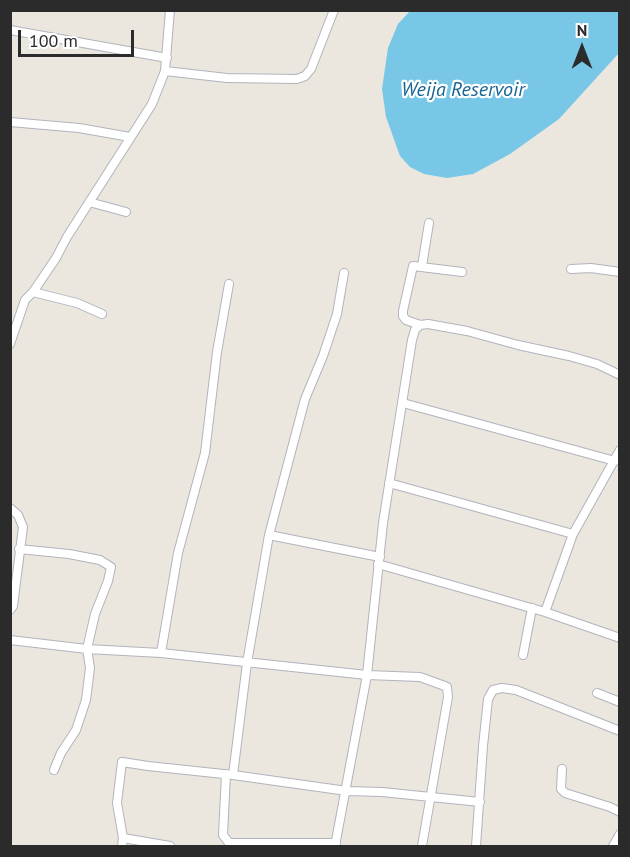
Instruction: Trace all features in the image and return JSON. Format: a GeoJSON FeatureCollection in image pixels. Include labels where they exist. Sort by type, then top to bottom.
{"type":"FeatureCollection","features":[{"type":"Feature","properties":{"kind":"street"},"geometry":{"type":"LineString","coordinates":[[10,344],[25,300],[56,258],[152,104],[165,71],[170,10]]}},
{"type":"Feature","properties":{"kind":"street"},"geometry":{"type":"LineString","coordinates":[[165,71],[227,78],[297,79],[305,76],[311,69],[334,10]]}},
{"type":"Feature","properties":{"kind":"street"},"geometry":{"type":"LineString","coordinates":[[10,30],[167,58]]}},
{"type":"Feature","properties":{"kind":"street"},"geometry":{"type":"LineString","coordinates":[[10,122],[79,128],[130,137]]}},
{"type":"Feature","properties":{"kind":"street"},"geometry":{"type":"LineString","coordinates":[[89,202],[126,212]]}},
{"type":"Feature","properties":{"kind":"street"},"geometry":{"type":"LineString","coordinates":[[422,266],[429,223]]}},
{"type":"Feature","properties":{"kind":"street"},"geometry":{"type":"LineString","coordinates":[[462,272],[412,266],[403,311],[406,320],[420,325],[467,331],[568,356],[597,364],[620,375]]}},
{"type":"Feature","properties":{"kind":"street"},"geometry":{"type":"LineString","coordinates":[[571,269],[591,268],[620,272]]}},
{"type":"Feature","properties":{"kind":"street"},"geometry":{"type":"LineString","coordinates":[[345,273],[337,314],[305,399],[269,535],[229,775],[224,835],[230,843],[335,845],[347,791],[367,675],[389,483],[412,340],[415,330],[420,325]]}},
{"type":"Feature","properties":{"kind":"street"},"geometry":{"type":"LineString","coordinates":[[161,652],[178,553],[205,453],[217,352],[229,284]]}},
{"type":"Feature","properties":{"kind":"street"},"geometry":{"type":"LineString","coordinates":[[33,292],[77,303],[102,314]]}},
{"type":"Feature","properties":{"kind":"street"},"geometry":{"type":"LineString","coordinates":[[403,403],[615,461]]}},
{"type":"Feature","properties":{"kind":"street"},"geometry":{"type":"LineString","coordinates":[[545,612],[573,534],[620,450]]}},
{"type":"Feature","properties":{"kind":"street"},"geometry":{"type":"LineString","coordinates":[[389,483],[573,534]]}},
{"type":"Feature","properties":{"kind":"street"},"geometry":{"type":"LineString","coordinates":[[10,508],[18,515],[22,527],[13,606],[10,610]]}},
{"type":"Feature","properties":{"kind":"street"},"geometry":{"type":"LineString","coordinates":[[269,535],[379,560],[620,638]]}},
{"type":"Feature","properties":{"kind":"street"},"geometry":{"type":"LineString","coordinates":[[20,549],[69,554],[106,562],[111,567],[95,614],[87,649],[90,668],[86,700],[76,730],[61,753],[54,770]]}},
{"type":"Feature","properties":{"kind":"street"},"geometry":{"type":"LineString","coordinates":[[523,655],[532,608]]}},
{"type":"Feature","properties":{"kind":"street"},"geometry":{"type":"LineString","coordinates":[[10,640],[87,649],[161,652],[367,675],[420,677],[447,687],[448,697],[422,846]]}},
{"type":"Feature","properties":{"kind":"street"},"geometry":{"type":"LineString","coordinates":[[476,846],[488,699],[493,690],[502,688],[516,690],[620,731]]}},
{"type":"Feature","properties":{"kind":"street"},"geometry":{"type":"LineString","coordinates":[[597,693],[620,702]]}},
{"type":"Feature","properties":{"kind":"street"},"geometry":{"type":"LineString","coordinates":[[170,846],[122,842],[117,804],[122,762],[347,791],[382,792],[480,802]]}},
{"type":"Feature","properties":{"kind":"street"},"geometry":{"type":"LineString","coordinates":[[562,768],[561,789],[565,793],[620,812]]}},
{"type":"Feature","properties":{"kind":"street"},"geometry":{"type":"LineString","coordinates":[[613,846],[620,834]]}},
{"type":"Feature","properties":{"kind":"water","name":"Weija Reservoir"},"geometry":{"type":"Polygon","coordinates":[[[410,11],[619,11],[619,53],[559,119],[510,154],[473,174],[447,178],[424,174],[410,167],[400,156],[386,117],[382,89],[388,48],[398,24],[410,11]]]}}]}
